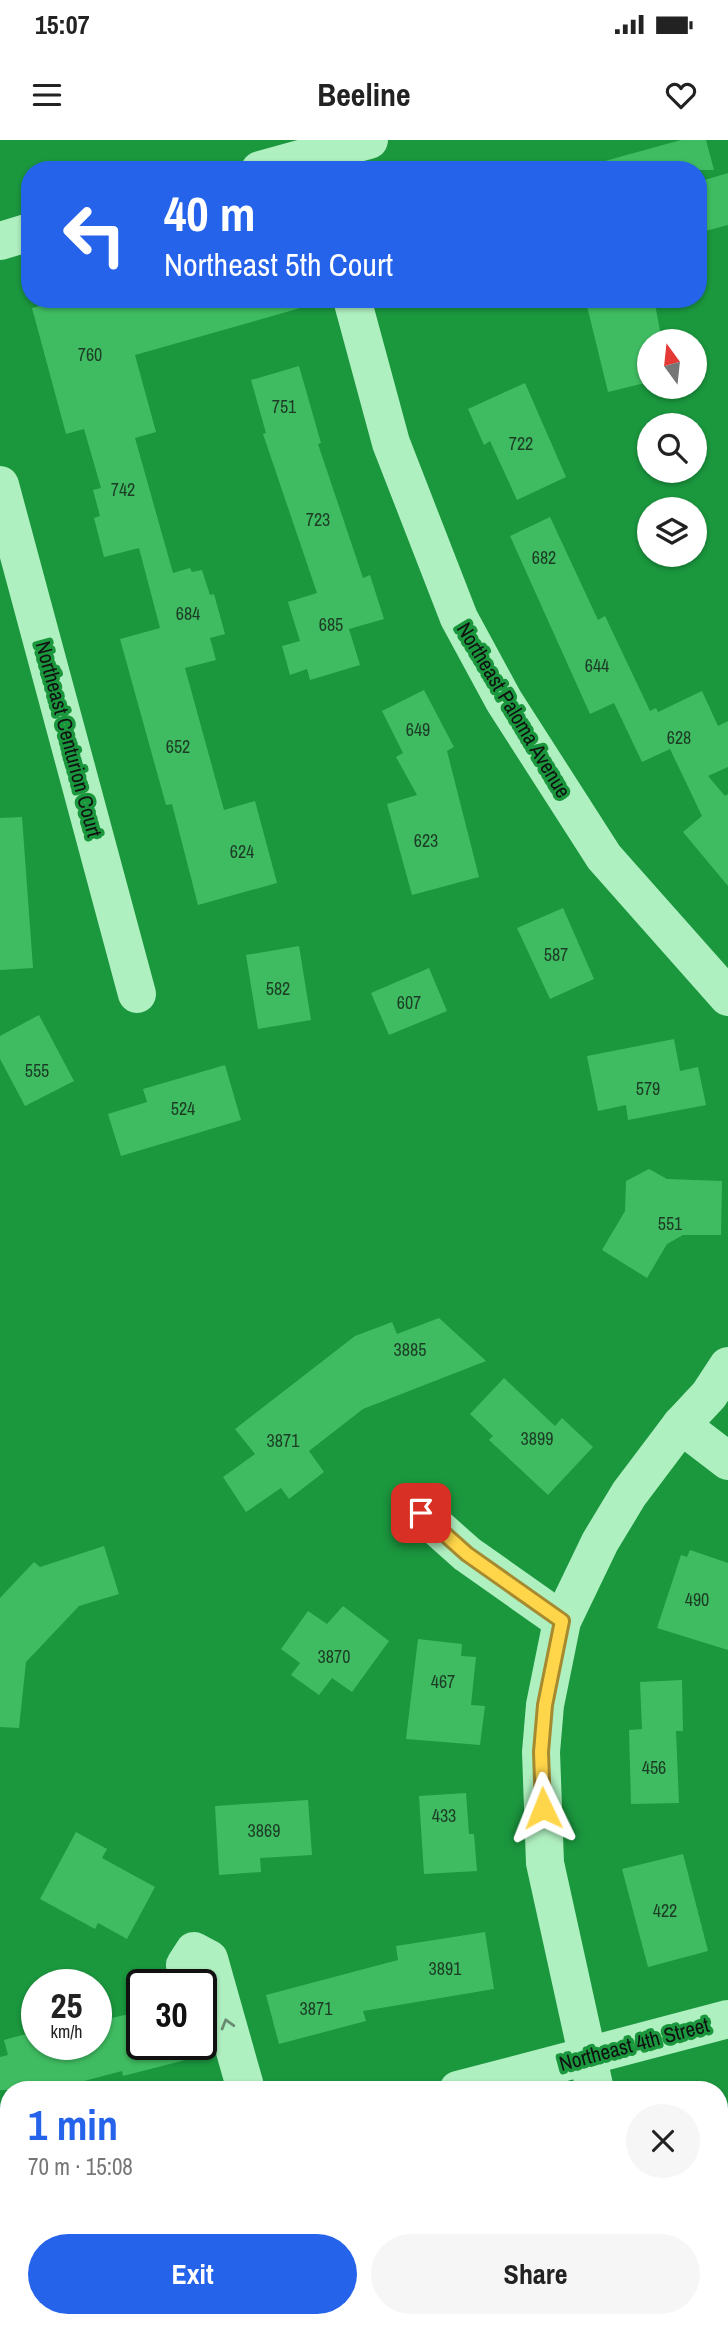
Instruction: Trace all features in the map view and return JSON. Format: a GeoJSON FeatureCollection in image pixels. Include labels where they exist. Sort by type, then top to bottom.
{"type":"FeatureCollection","features":[{"type":"Feature","properties":{"kind":"street"},"geometry":{"type":"LineString","coordinates":[[292,161],[369,140]]}},
{"type":"Feature","properties":{"kind":"street"},"geometry":{"type":"LineString","coordinates":[[0,241],[21,235]]}},
{"type":"Feature","properties":{"kind":"street","name":"Northeast Paloma Avenue"},"geometry":{"type":"LineString","coordinates":[[354,308],[391,443],[466,630],[504,701],[604,857],[728,998]]}},
{"type":"Feature","properties":{"kind":"street","name":"Northeast Centurion Court"},"geometry":{"type":"LineString","coordinates":[[0,485],[137,994]]}},
{"type":"Feature","properties":{"kind":"street"},"geometry":{"type":"LineString","coordinates":[[591,2073],[545,1863],[541,1752],[545,1705],[562,1621],[600,1542],[629,1494],[681,1424],[709,1395],[728,1366]]}},
{"type":"Feature","properties":{"kind":"street"},"geometry":{"type":"LineString","coordinates":[[681,1424],[728,1461]]}},
{"type":"Feature","properties":{"kind":"street"},"geometry":{"type":"LineString","coordinates":[[421,1513],[467,1554],[562,1621]]}},
{"type":"Feature","properties":{"kind":"street"},"geometry":{"type":"LineString","coordinates":[[190,1953],[209,1959],[243,2081]]}},
{"type":"Feature","properties":{"kind":"street","name":"Northeast 4th Street"},"geometry":{"type":"LineString","coordinates":[[528,2081],[591,2073],[728,2019]]}},
{"type":"Feature","properties":{"kind":"street"},"geometry":{"type":"LineString","coordinates":[[211,2060],[217,2081]]}},
{"type":"Feature","properties":{"kind":"building"},"geometry":{"type":"Polygon","coordinates":[[[681,140],[706,140],[714,170],[707,170],[707,161],[605,161],[681,140]]]}},
{"type":"Feature","properties":{"kind":"building"},"geometry":{"type":"Polygon","coordinates":[[[728,173],[728,225],[707,231],[707,179],[728,173]]]}},
{"type":"Feature","properties":{"kind":"building"},"geometry":{"type":"Polygon","coordinates":[[[32,308],[300,308],[135,355],[156,432],[135,438],[173,573],[190,568],[192,572],[202,570],[210,595],[214,594],[225,634],[210,638],[216,660],[185,668],[224,810],[255,801],[277,883],[198,905],[172,804],[166,805],[120,639],[160,628],[139,548],[104,557],[94,518],[100,516],[93,490],[101,488],[84,429],[66,434],[32,308]]]}},
{"type":"Feature","properties":{"kind":"building"},"geometry":{"type":"Polygon","coordinates":[[[587,308],[656,308],[660,329],[637,329],[637,385],[608,392],[587,308]]]}},
{"type":"Feature","properties":{"kind":"building"},"geometry":{"type":"Polygon","coordinates":[[[299,366],[321,443],[318,444],[363,578],[370,575],[384,619],[349,629],[360,665],[310,680],[307,669],[290,675],[282,646],[300,641],[288,602],[317,593],[263,434],[266,433],[251,380],[299,366]]]}},
{"type":"Feature","properties":{"kind":"building"},"geometry":{"type":"Polygon","coordinates":[[[525,383],[566,477],[517,500],[490,441],[484,445],[468,409],[525,383]]]}},
{"type":"Feature","properties":{"kind":"building"},"geometry":{"type":"Polygon","coordinates":[[[550,517],[598,620],[605,616],[650,711],[656,708],[658,712],[702,691],[718,726],[728,721],[728,767],[708,776],[725,796],[728,794],[728,886],[683,832],[702,816],[670,749],[642,762],[614,703],[590,714],[510,536],[550,517]]]}},
{"type":"Feature","properties":{"kind":"building"},"geometry":{"type":"Polygon","coordinates":[[[424,690],[454,747],[447,751],[479,877],[412,895],[387,804],[417,795],[396,757],[403,753],[382,711],[424,690]]]}},
{"type":"Feature","properties":{"kind":"building"},"geometry":{"type":"Polygon","coordinates":[[[22,817],[33,968],[0,970],[0,818],[22,817]]]}},
{"type":"Feature","properties":{"kind":"building"},"geometry":{"type":"Polygon","coordinates":[[[563,908],[594,979],[550,999],[517,928],[563,908]]]}},
{"type":"Feature","properties":{"kind":"building"},"geometry":{"type":"Polygon","coordinates":[[[299,946],[311,1020],[258,1029],[246,955],[299,946]]]}},
{"type":"Feature","properties":{"kind":"building"},"geometry":{"type":"Polygon","coordinates":[[[429,968],[447,1011],[389,1035],[371,993],[429,968]]]}},
{"type":"Feature","properties":{"kind":"building"},"geometry":{"type":"Polygon","coordinates":[[[39,1015],[74,1081],[25,1106],[0,1059],[0,1036],[39,1015]]]}},
{"type":"Feature","properties":{"kind":"building"},"geometry":{"type":"Polygon","coordinates":[[[674,1039],[680,1071],[698,1067],[706,1105],[628,1120],[626,1105],[598,1111],[587,1056],[674,1039]]]}},
{"type":"Feature","properties":{"kind":"building"},"geometry":{"type":"Polygon","coordinates":[[[225,1065],[241,1120],[121,1156],[108,1114],[147,1102],[143,1089],[225,1065]]]}},
{"type":"Feature","properties":{"kind":"building"},"geometry":{"type":"Polygon","coordinates":[[[649,1169],[667,1179],[722,1181],[721,1235],[683,1235],[667,1244],[647,1278],[602,1250],[625,1211],[626,1181],[649,1169]]]}},
{"type":"Feature","properties":{"kind":"building"},"geometry":{"type":"Polygon","coordinates":[[[439,1318],[486,1361],[363,1409],[309,1451],[324,1472],[289,1499],[281,1488],[246,1512],[223,1477],[255,1454],[235,1429],[355,1336],[392,1322],[397,1334],[439,1318]]]}},
{"type":"Feature","properties":{"kind":"building"},"geometry":{"type":"Polygon","coordinates":[[[504,1378],[555,1426],[562,1418],[593,1447],[548,1495],[489,1440],[493,1436],[470,1414],[504,1378]]]}},
{"type":"Feature","properties":{"kind":"building"},"geometry":{"type":"Polygon","coordinates":[[[104,1546],[119,1594],[79,1606],[26,1662],[19,1728],[0,1727],[0,1598],[34,1562],[40,1567],[104,1546]]]}},
{"type":"Feature","properties":{"kind":"building"},"geometry":{"type":"Polygon","coordinates":[[[690,1550],[728,1563],[728,1650],[657,1628],[681,1555],[687,1557],[690,1550]]]}},
{"type":"Feature","properties":{"kind":"building"},"geometry":{"type":"Polygon","coordinates":[[[343,1606],[389,1641],[352,1692],[332,1678],[319,1695],[291,1675],[300,1663],[281,1649],[308,1611],[327,1624],[343,1606]]]}},
{"type":"Feature","properties":{"kind":"building"},"geometry":{"type":"Polygon","coordinates":[[[418,1639],[462,1644],[461,1656],[476,1657],[471,1705],[485,1706],[480,1745],[406,1739],[418,1639]]]}},
{"type":"Feature","properties":{"kind":"building"},"geometry":{"type":"Polygon","coordinates":[[[682,1680],[683,1731],[676,1731],[679,1803],[631,1804],[629,1730],[642,1729],[640,1682],[682,1680]]]}},
{"type":"Feature","properties":{"kind":"building"},"geometry":{"type":"Polygon","coordinates":[[[466,1793],[469,1834],[474,1834],[477,1871],[424,1874],[419,1796],[466,1793]]]}},
{"type":"Feature","properties":{"kind":"building"},"geometry":{"type":"Polygon","coordinates":[[[308,1800],[312,1855],[260,1858],[261,1872],[219,1875],[215,1806],[308,1800]]]}},
{"type":"Feature","properties":{"kind":"building"},"geometry":{"type":"Polygon","coordinates":[[[76,1832],[107,1849],[102,1858],[155,1887],[127,1939],[98,1923],[95,1929],[40,1899],[76,1832]]]}},
{"type":"Feature","properties":{"kind":"building"},"geometry":{"type":"Polygon","coordinates":[[[683,1854],[708,1951],[648,1967],[622,1869],[683,1854]]]}},
{"type":"Feature","properties":{"kind":"building"},"geometry":{"type":"Polygon","coordinates":[[[485,1932],[494,1989],[363,2011],[366,2021],[279,2044],[266,1995],[398,1960],[396,1946],[485,1932]]]}},
{"type":"Feature","properties":{"kind":"building"},"geometry":{"type":"Polygon","coordinates":[[[126,2015],[126,2060],[186,2060],[123,2076],[122,2071],[84,2081],[0,2081],[0,2057],[8,2055],[4,2040],[21,2035],[21,2060],[112,2060],[112,2018],[126,2015]]]}},
{"type":"Feature","properties":{"kind":"route"},"geometry":{"type":"LineString","coordinates":[[421,1513],[467,1554],[562,1621],[545,1705],[541,1752],[543,1808]]}}]}
